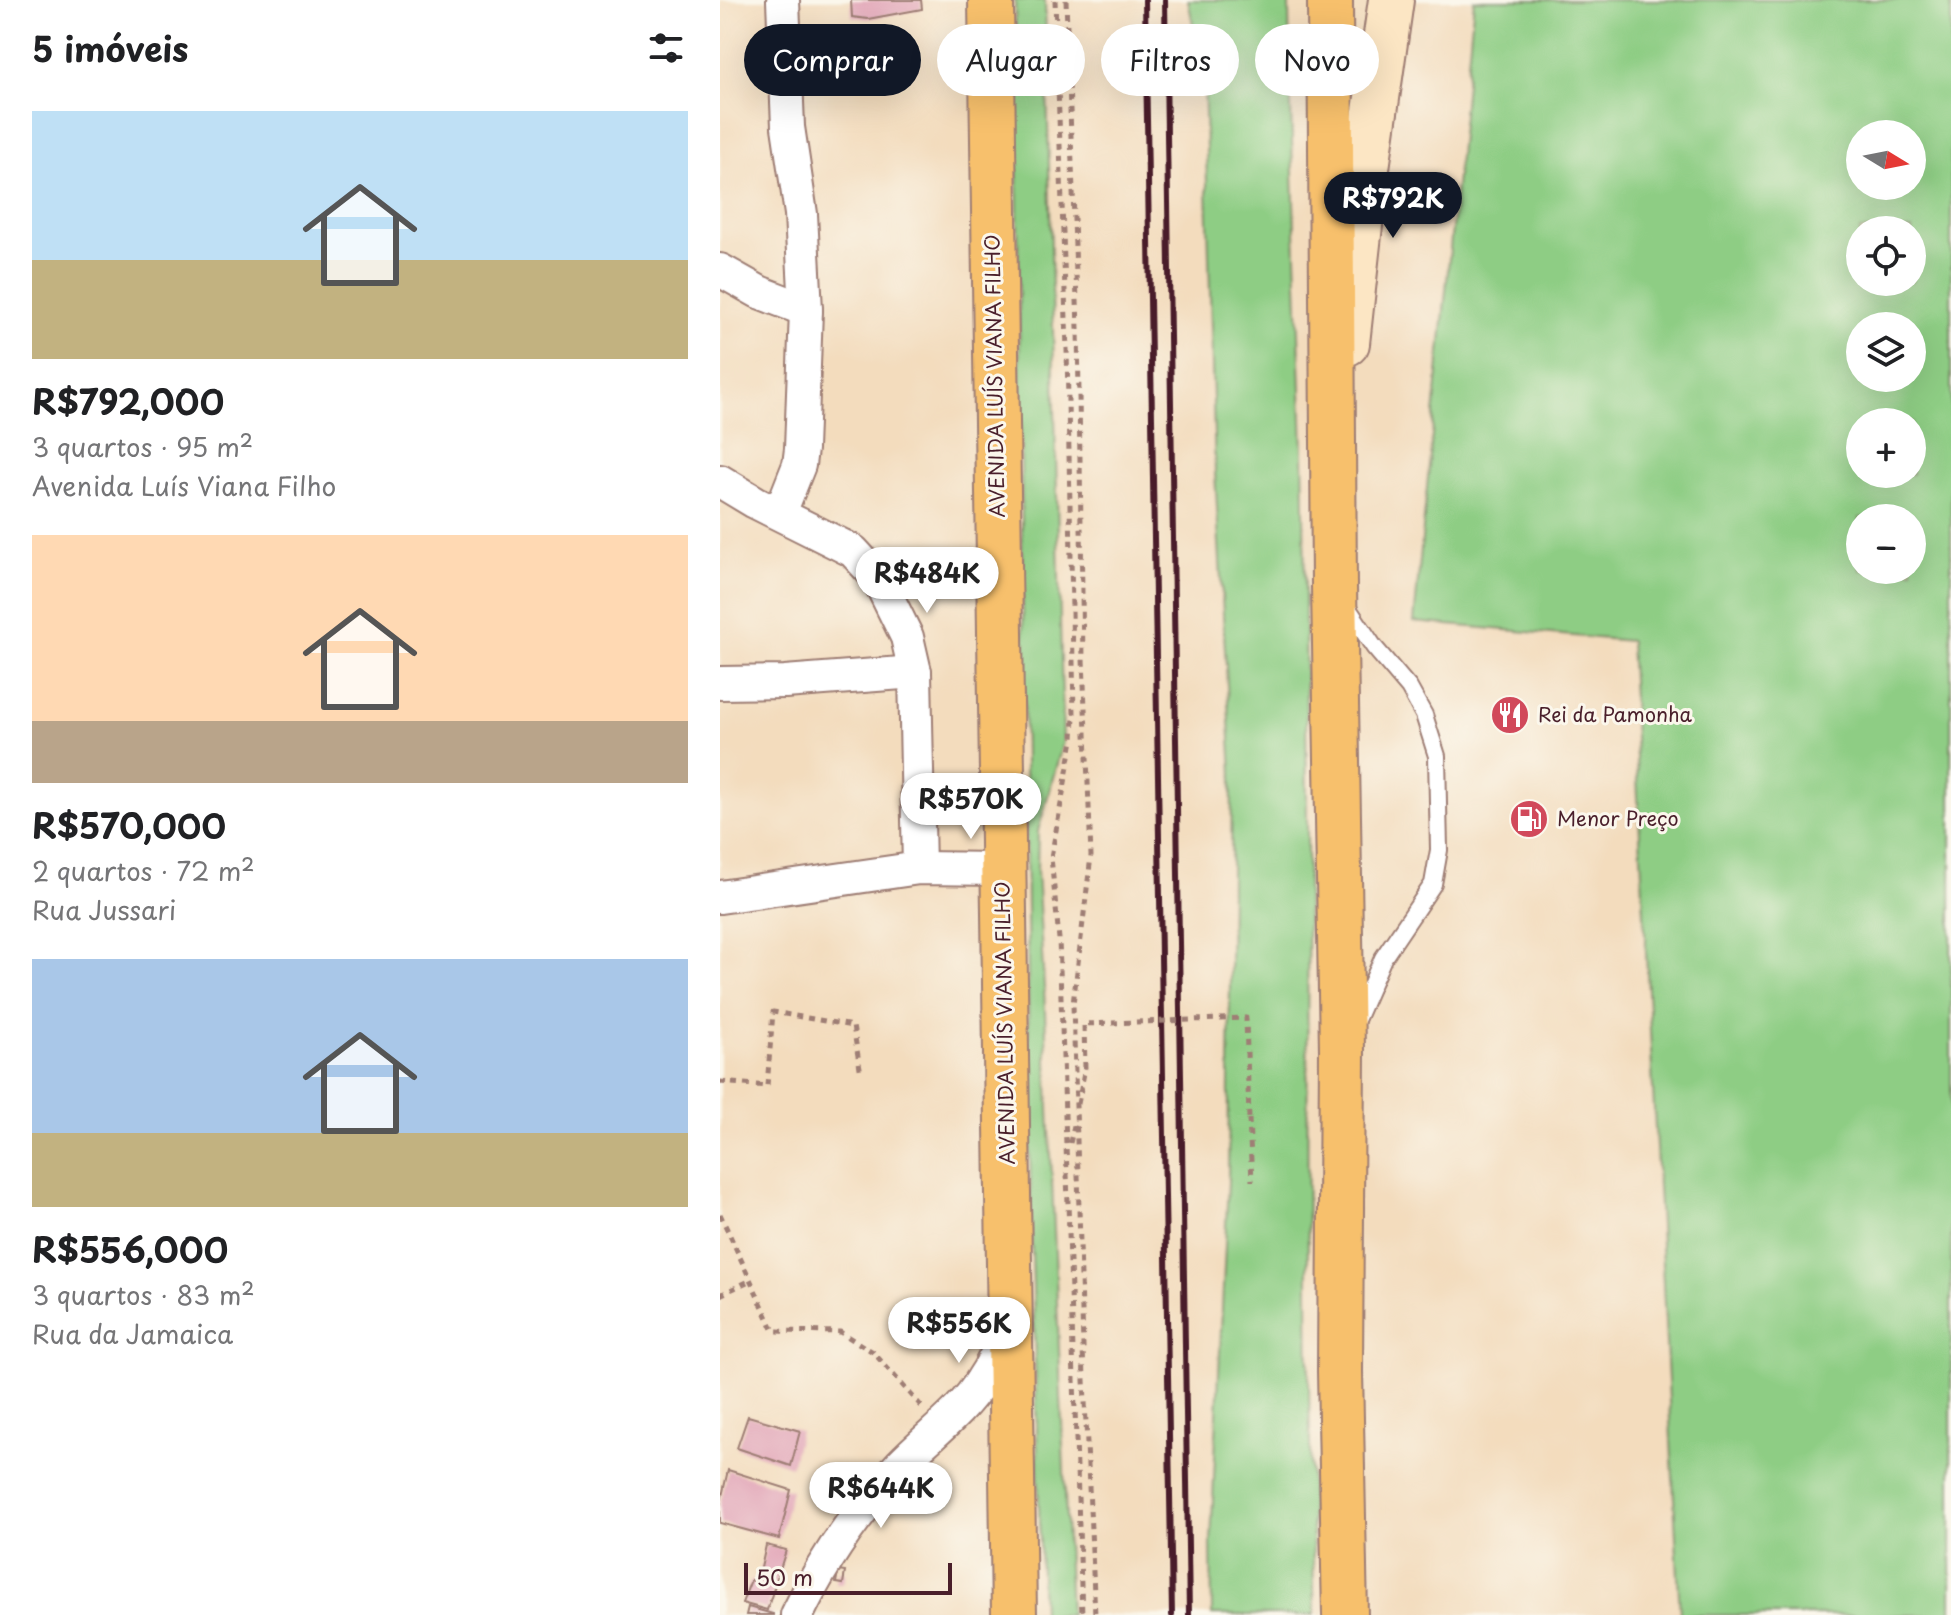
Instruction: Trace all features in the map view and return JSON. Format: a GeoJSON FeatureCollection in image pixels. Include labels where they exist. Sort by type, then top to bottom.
{"type":"FeatureCollection","features":[{"type":"Feature","properties":{"kind":"highway","name":"AVENIDA LUÍS VIANA FILHO"},"geometry":{"type":"LineString","coordinates":[[991,0],[1014,1615]]}},
{"type":"Feature","properties":{"kind":"highway"},"geometry":{"type":"LineString","coordinates":[[1330,0],[1334,586],[1342,1050],[1340,1371],[1345,1615]]}},
{"type":"Feature","properties":{"kind":"main road"},"geometry":{"type":"LineString","coordinates":[[1333,473],[1364,189],[1391,0]]}},
{"type":"Feature","properties":{"kind":"street"},"geometry":{"type":"LineString","coordinates":[[780,513],[799,465],[806,310],[801,214],[788,127],[783,0]]}},
{"type":"Feature","properties":{"kind":"street"},"geometry":{"type":"LineString","coordinates":[[720,270],[759,292],[806,310]]}},
{"type":"Feature","properties":{"kind":"street"},"geometry":{"type":"LineString","coordinates":[[720,481],[853,551],[878,578],[907,637],[915,672],[919,868]]}},
{"type":"Feature","properties":{"kind":"street"},"geometry":{"type":"LineString","coordinates":[[720,683],[785,682],[915,672]]}},
{"type":"Feature","properties":{"kind":"street"},"geometry":{"type":"LineString","coordinates":[[720,897],[919,868],[1001,869]]}},
{"type":"Feature","properties":{"kind":"street"},"geometry":{"type":"LineString","coordinates":[[797,1615],[816,1574],[847,1528],[903,1463],[962,1406],[981,1382],[1009,1325]]}},
{"type":"Feature","properties":{"kind":"lane"},"geometry":{"type":"LineString","coordinates":[[1334,586],[1374,647],[1409,688],[1424,715],[1437,756],[1439,850],[1433,884],[1383,958],[1342,1050]]}},
{"type":"Feature","properties":{"kind":"path"},"geometry":{"type":"LineString","coordinates":[[1055,0],[1074,715],[1073,740],[1051,857],[1059,939],[1068,1151],[1082,1615]]}},
{"type":"Feature","properties":{"kind":"path"},"geometry":{"type":"LineString","coordinates":[[1066,0],[1091,856],[1073,1004],[1084,1380],[1095,1615]]}},
{"type":"Feature","properties":{"kind":"path"},"geometry":{"type":"LineString","coordinates":[[720,1082],[767,1086],[773,1012],[853,1026],[861,1074]]}},
{"type":"Feature","properties":{"kind":"path"},"geometry":{"type":"LineString","coordinates":[[1068,1151],[1085,1068],[1084,1024],[1246,1018],[1252,1181]]}},
{"type":"Feature","properties":{"kind":"path"},"geometry":{"type":"LineString","coordinates":[[720,1214],[774,1331],[840,1332],[873,1352],[939,1427]]}},
{"type":"Feature","properties":{"kind":"path"},"geometry":{"type":"LineString","coordinates":[[720,1295],[751,1280]]}},
{"type":"Feature","properties":{"kind":"green space"},"geometry":{"type":"Polygon","coordinates":[[[1015,0],[1045,0],[1046,24],[1015,24],[1015,0]]]}},
{"type":"Feature","properties":{"kind":"green space"},"geometry":{"type":"Polygon","coordinates":[[[1188,0],[1289,0],[1289,24],[1255,24],[1255,96],[1291,96],[1304,487],[1308,1277],[1315,1615],[1212,1615],[1211,1542],[1228,1182],[1232,774],[1215,472],[1205,96],[1239,96],[1239,24],[1193,24],[1188,0]]]}},
{"type":"Feature","properties":{"kind":"green space"},"geometry":{"type":"Polygon","coordinates":[[[1474,0],[1951,0],[1951,1615],[1680,1615],[1630,641],[1414,622],[1474,0]]]}},
{"type":"Feature","properties":{"kind":"green space"},"geometry":{"type":"Polygon","coordinates":[[[1016,96],[1047,96],[1063,742],[1038,831],[1037,871],[1070,1615],[1042,1615],[1031,1215],[1016,96]]]}},
{"type":"Feature","properties":{"kind":"building"},"geometry":{"type":"Polygon","coordinates":[[[851,0],[921,0],[922,9],[868,19],[852,17],[851,0]]]}},
{"type":"Feature","properties":{"kind":"building"},"geometry":{"type":"Polygon","coordinates":[[[748,1416],[800,1431],[791,1466],[737,1448],[748,1416]]]}},
{"type":"Feature","properties":{"kind":"building"},"geometry":{"type":"Polygon","coordinates":[[[728,1470],[791,1490],[779,1539],[720,1523],[720,1505],[728,1470]]]}},
{"type":"Feature","properties":{"kind":"building"},"geometry":{"type":"Polygon","coordinates":[[[766,1545],[786,1550],[767,1610],[742,1603],[751,1580],[758,1582],[766,1545]]]}},
{"type":"Feature","properties":{"kind":"building"},"geometry":{"type":"Polygon","coordinates":[[[838,1571],[845,1572],[843,1584],[836,1583],[838,1571]]]}},
{"type":"Feature","properties":{"kind":"building"},"geometry":{"type":"Polygon","coordinates":[[[748,1607],[773,1614],[773,1615],[746,1615],[748,1607]]]}},
{"type":"Feature","properties":{"kind":"railway"},"geometry":{"type":"LineString","coordinates":[[1145,0],[1172,1615]]}},
{"type":"Feature","properties":{"kind":"railway"},"geometry":{"type":"LineString","coordinates":[[1165,0],[1189,1615]]}},
{"type":"Feature","properties":{"kind":"place","name":"Rei da Pamonha"},"geometry":{"type":"Point","coordinates":[1510,715]}},
{"type":"Feature","properties":{"kind":"place","name":"Menor Preço"},"geometry":{"type":"Point","coordinates":[1529,819]}}]}
